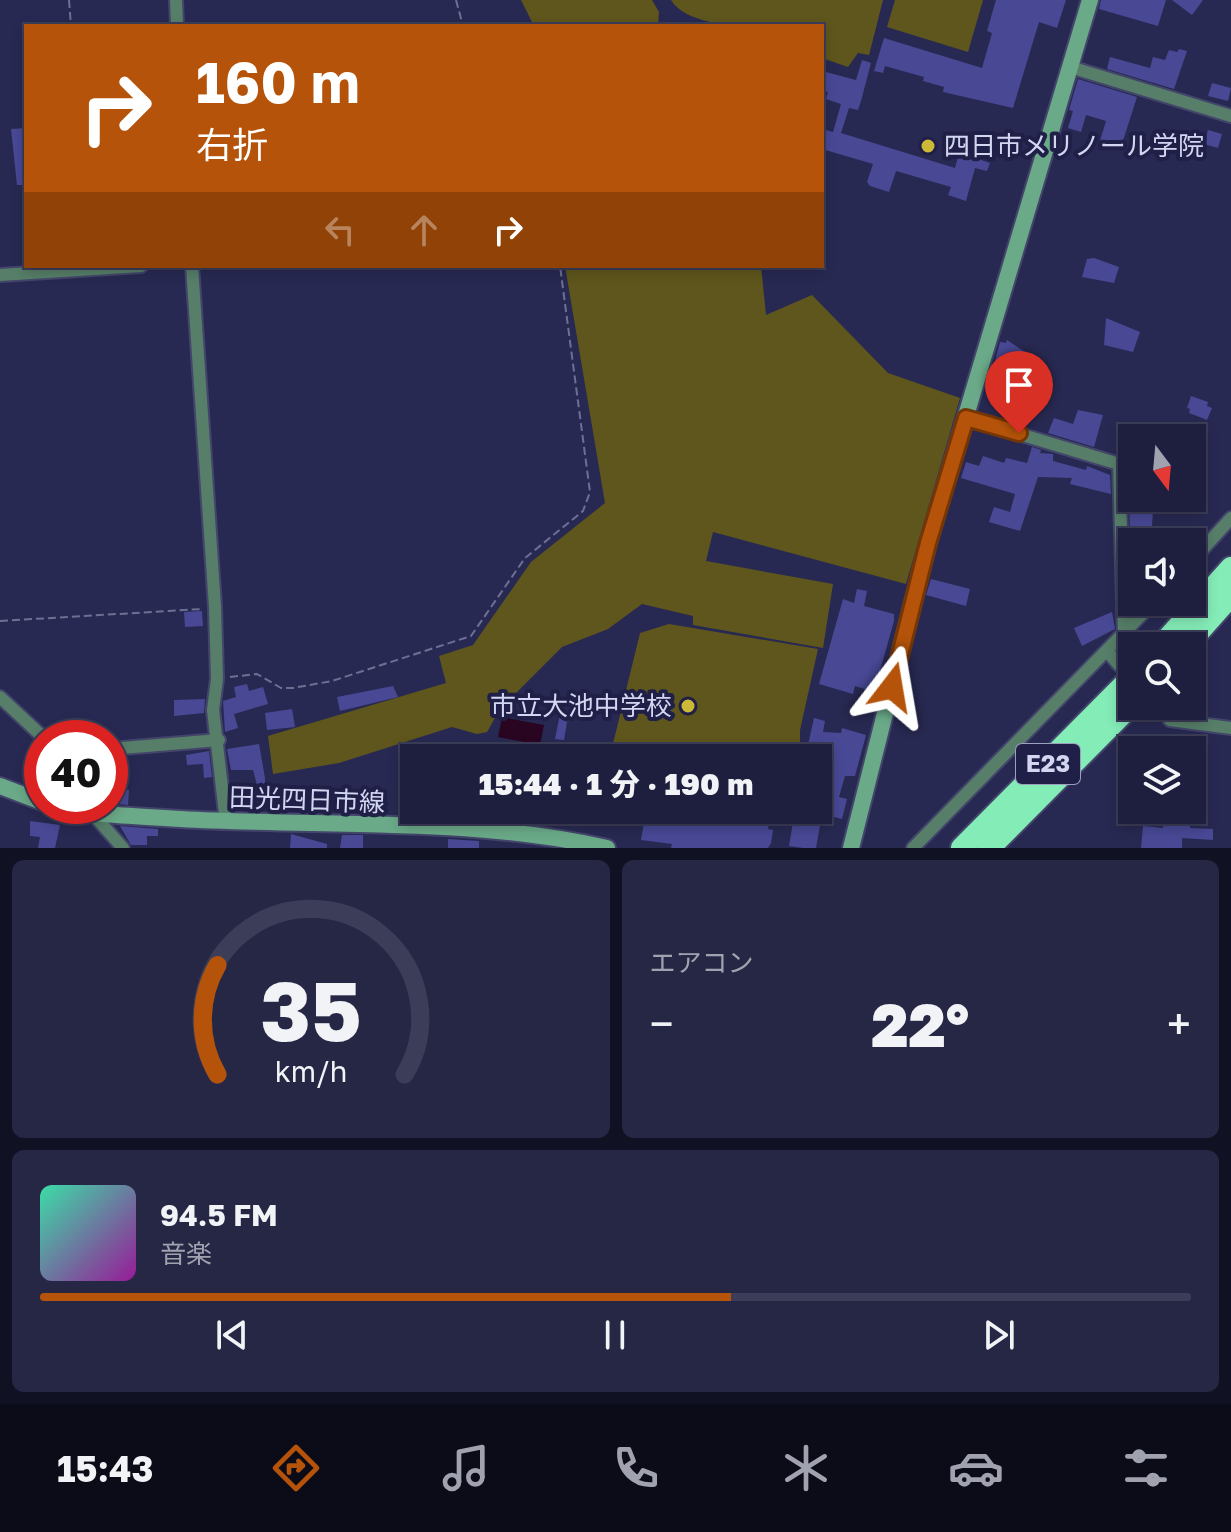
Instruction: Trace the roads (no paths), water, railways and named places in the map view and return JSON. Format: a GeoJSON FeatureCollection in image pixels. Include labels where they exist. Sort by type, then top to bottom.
{"type":"FeatureCollection","features":[{"type":"Feature","properties":{"kind":"highway"},"geometry":{"type":"LineString","coordinates":[[1174,632],[1231,568]]}},
{"type":"Feature","properties":{"kind":"highway"},"geometry":{"type":"LineString","coordinates":[[1198,632],[1231,595]]}},
{"type":"Feature","properties":{"kind":"highway","name":"E23"},"geometry":{"type":"LineString","coordinates":[[962,848],[1118,680]]}},
{"type":"Feature","properties":{"kind":"highway","name":"E23"},"geometry":{"type":"LineString","coordinates":[[989,848],[1118,718]]}},
{"type":"Feature","properties":{"kind":"street"},"geometry":{"type":"LineString","coordinates":[[176,0],[177,24]]}},
{"type":"Feature","properties":{"kind":"street"},"geometry":{"type":"LineString","coordinates":[[851,848],[928,543],[1090,0]]}},
{"type":"Feature","properties":{"kind":"street"},"geometry":{"type":"LineString","coordinates":[[1070,67],[1231,116]]}},
{"type":"Feature","properties":{"kind":"street"},"geometry":{"type":"LineString","coordinates":[[0,275],[110,268]]}},
{"type":"Feature","properties":{"kind":"street"},"geometry":{"type":"LineString","coordinates":[[192,268],[215,607],[217,679],[213,710],[219,740],[226,822]]}},
{"type":"Feature","properties":{"kind":"street"},"geometry":{"type":"LineString","coordinates":[[966,418],[1119,464],[1124,632]]}},
{"type":"Feature","properties":{"kind":"street"},"geometry":{"type":"LineString","coordinates":[[1206,546],[1231,518]]}},
{"type":"Feature","properties":{"kind":"street"},"geometry":{"type":"LineString","coordinates":[[1126,632],[1141,616]]}},
{"type":"Feature","properties":{"kind":"street"},"geometry":{"type":"LineString","coordinates":[[913,848],[1118,641]]}},
{"type":"Feature","properties":{"kind":"street"},"geometry":{"type":"LineString","coordinates":[[1108,652],[1118,663]]}},
{"type":"Feature","properties":{"kind":"street"},"geometry":{"type":"LineString","coordinates":[[0,697],[25,720]]}},
{"type":"Feature","properties":{"kind":"street"},"geometry":{"type":"LineString","coordinates":[[1170,720],[1231,728]]}},
{"type":"Feature","properties":{"kind":"street"},"geometry":{"type":"LineString","coordinates":[[128,748],[219,740]]}},
{"type":"Feature","properties":{"kind":"street"},"geometry":{"type":"LineString","coordinates":[[0,786],[24,795]]}},
{"type":"Feature","properties":{"kind":"street","name":"田光四日市線"},"geometry":{"type":"LineString","coordinates":[[128,815],[477,831],[607,848]]}},
{"type":"Feature","properties":{"kind":"street"},"geometry":{"type":"LineString","coordinates":[[102,824],[123,848]]}},
{"type":"Feature","properties":{"kind":"place","name":"四日市メリノール学院"},"geometry":{"type":"Point","coordinates":[928,146]}},
{"type":"Feature","properties":{"kind":"place","name":"市立大池中学校"},"geometry":{"type":"Point","coordinates":[688,706]}}]}
